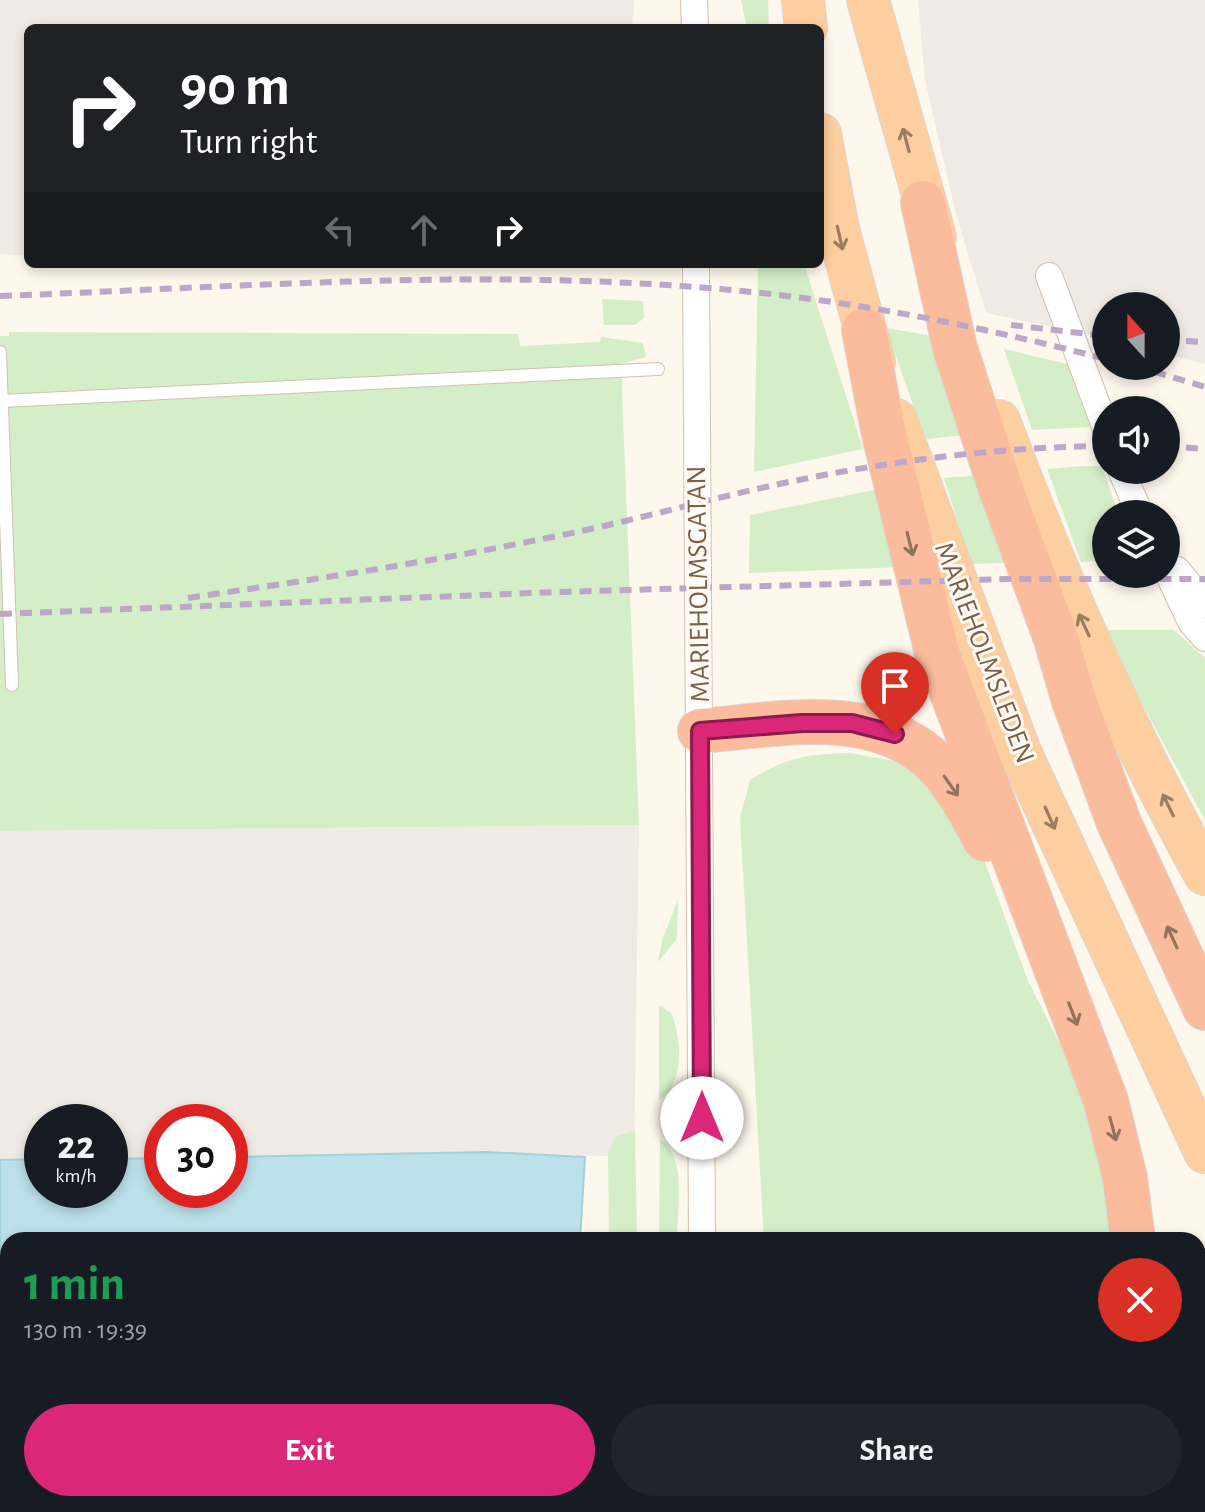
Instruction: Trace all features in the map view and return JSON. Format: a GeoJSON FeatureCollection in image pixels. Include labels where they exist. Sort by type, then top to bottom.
{"type":"FeatureCollection","features":[{"type":"Feature","properties":{"kind":"highway"},"geometry":{"type":"LineString","coordinates":[[803,0],[806,24]]}},
{"type":"Feature","properties":{"kind":"highway"},"geometry":{"type":"LineString","coordinates":[[868,0],[923,203],[955,348],[1119,823],[1205,1008]]}},
{"type":"Feature","properties":{"kind":"highway"},"geometry":{"type":"LineString","coordinates":[[888,0],[888,76]]}},
{"type":"Feature","properties":{"kind":"highway","name":"MARIEHOLMSLEDEN"},"geometry":{"type":"LineString","coordinates":[[824,155],[838,229],[864,330],[1020,752],[1205,1152]]}},
{"type":"Feature","properties":{"kind":"highway"},"geometry":{"type":"LineString","coordinates":[[923,203],[1044,541],[1114,696],[1205,874]]}},
{"type":"Feature","properties":{"kind":"highway"},"geometry":{"type":"LineString","coordinates":[[864,330],[883,430],[937,653],[1106,1101],[1125,1178],[1132,1232]]}},
{"type":"Feature","properties":{"kind":"highway"},"geometry":{"type":"LineString","coordinates":[[700,731],[840,723],[895,734],[932,760],[976,822],[1053,965]]}},
{"type":"Feature","properties":{"kind":"street"},"geometry":{"type":"LineString","coordinates":[[694,0],[695,24]]}},
{"type":"Feature","properties":{"kind":"street","name":"MARIEHOLMSGATAN"},"geometry":{"type":"LineString","coordinates":[[696,268],[702,1232]]}},
{"type":"Feature","properties":{"kind":"street"},"geometry":{"type":"LineString","coordinates":[[1049,276],[1094,396]]}},
{"type":"Feature","properties":{"kind":"street"},"geometry":{"type":"LineString","coordinates":[[1180,573],[1205,604]]}},
{"type":"Feature","properties":{"kind":"street"},"geometry":{"type":"LineString","coordinates":[[1175,588],[1191,622],[1205,638]]}},
{"type":"Feature","properties":{"kind":"lane"},"geometry":{"type":"LineString","coordinates":[[0,352],[12,685]]}},
{"type":"Feature","properties":{"kind":"lane"},"geometry":{"type":"LineString","coordinates":[[2,401],[658,369]]}},
{"type":"Feature","properties":{"kind":"shaded area"},"geometry":{"type":"Polygon","coordinates":[[[0,0],[634,0],[633,24],[24,24],[24,256],[0,254],[0,0]]]}},
{"type":"Feature","properties":{"kind":"shaded area"},"geometry":{"type":"Polygon","coordinates":[[[918,0],[1205,0],[1205,364],[1180,358],[1180,292],[1092,292],[1092,335],[986,313],[956,214],[925,80],[918,0]]]}},
{"type":"Feature","properties":{"kind":"shaded area"},"geometry":{"type":"Polygon","coordinates":[[[639,825],[634,1157],[487,1152],[248,1157],[248,1104],[144,1104],[144,1158],[128,1159],[128,1104],[24,1104],[24,1159],[0,1160],[0,831],[639,825]]]}},
{"type":"Feature","properties":{"kind":"green space"},"geometry":{"type":"Polygon","coordinates":[[[741,0],[768,0],[769,24],[746,24],[741,0]]]}},
{"type":"Feature","properties":{"kind":"green space"},"geometry":{"type":"Polygon","coordinates":[[[758,268],[805,268],[863,449],[754,472],[758,268]]]}},
{"type":"Feature","properties":{"kind":"green space"},"geometry":{"type":"Polygon","coordinates":[[[602,299],[643,301],[644,318],[635,325],[604,325],[602,299]]]}},
{"type":"Feature","properties":{"kind":"green space"},"geometry":{"type":"Polygon","coordinates":[[[886,328],[933,336],[967,435],[925,439],[886,328]]]}},
{"type":"Feature","properties":{"kind":"green space"},"geometry":{"type":"Polygon","coordinates":[[[9,332],[518,334],[520,346],[600,342],[601,337],[643,343],[646,357],[621,364],[639,825],[0,831],[0,336],[9,336],[9,332]]]}},
{"type":"Feature","properties":{"kind":"green space"},"geometry":{"type":"Polygon","coordinates":[[[1004,349],[1067,364],[1090,427],[1032,430],[1004,349]]]}},
{"type":"Feature","properties":{"kind":"green space"},"geometry":{"type":"Polygon","coordinates":[[[1092,466],[1092,484],[1108,484],[1113,500],[1092,500],[1092,562],[1081,562],[1047,469],[1092,466]]]}},
{"type":"Feature","properties":{"kind":"green space"},"geometry":{"type":"Polygon","coordinates":[[[981,475],[1008,563],[971,564],[944,478],[981,475]]]}},
{"type":"Feature","properties":{"kind":"green space"},"geometry":{"type":"Polygon","coordinates":[[[879,489],[901,567],[749,573],[750,515],[879,489]]]}},
{"type":"Feature","properties":{"kind":"green space"},"geometry":{"type":"Polygon","coordinates":[[[1102,630],[1174,630],[1205,658],[1205,820],[1102,630]]]}},
{"type":"Feature","properties":{"kind":"green space"},"geometry":{"type":"Polygon","coordinates":[[[851,753],[894,761],[925,776],[975,835],[1028,981],[1094,1111],[1115,1232],[764,1232],[740,818],[750,780],[775,766],[823,754],[851,753]]]}},
{"type":"Feature","properties":{"kind":"green space"},"geometry":{"type":"Polygon","coordinates":[[[678,899],[677,939],[658,962],[662,941],[678,899]]]}},
{"type":"Feature","properties":{"kind":"green space"},"geometry":{"type":"Polygon","coordinates":[[[659,1005],[671,1013],[675,1024],[679,1060],[673,1083],[659,1100],[659,1005]]]}},
{"type":"Feature","properties":{"kind":"green space"},"geometry":{"type":"Polygon","coordinates":[[[635,1131],[637,1232],[609,1232],[608,1152],[617,1136],[635,1131]]]}},
{"type":"Feature","properties":{"kind":"green space"},"geometry":{"type":"Polygon","coordinates":[[[660,1139],[669,1147],[674,1158],[678,1171],[679,1200],[677,1232],[659,1232],[660,1139]]]}},
{"type":"Feature","properties":{"kind":"water"},"geometry":{"type":"Polygon","coordinates":[[[487,1152],[585,1157],[580,1232],[0,1232],[0,1160],[24,1159],[24,1208],[128,1208],[128,1159],[144,1158],[144,1208],[248,1208],[248,1157],[487,1152]]]}},
{"type":"Feature","properties":{"kind":"railway"},"geometry":{"type":"LineString","coordinates":[[0,296],[360,281],[630,283],[720,289],[866,307],[962,325],[1092,356]]}},
{"type":"Feature","properties":{"kind":"railway"},"geometry":{"type":"LineString","coordinates":[[1011,325],[1092,334]]}},
{"type":"Feature","properties":{"kind":"railway"},"geometry":{"type":"LineString","coordinates":[[1180,341],[1205,342]]}},
{"type":"Feature","properties":{"kind":"railway"},"geometry":{"type":"LineString","coordinates":[[1180,380],[1205,387]]}},
{"type":"Feature","properties":{"kind":"railway"},"geometry":{"type":"LineString","coordinates":[[188,598],[507,546],[853,470],[937,457],[1092,446]]}},
{"type":"Feature","properties":{"kind":"railway"},"geometry":{"type":"LineString","coordinates":[[1180,447],[1205,449]]}},
{"type":"Feature","properties":{"kind":"railway"},"geometry":{"type":"LineString","coordinates":[[0,614],[559,592],[1009,579],[1205,579]]}},
{"type":"Feature","properties":{"kind":"route"},"geometry":{"type":"LineString","coordinates":[[702,1118],[700,731],[802,723],[852,723],[895,734]]}}]}
